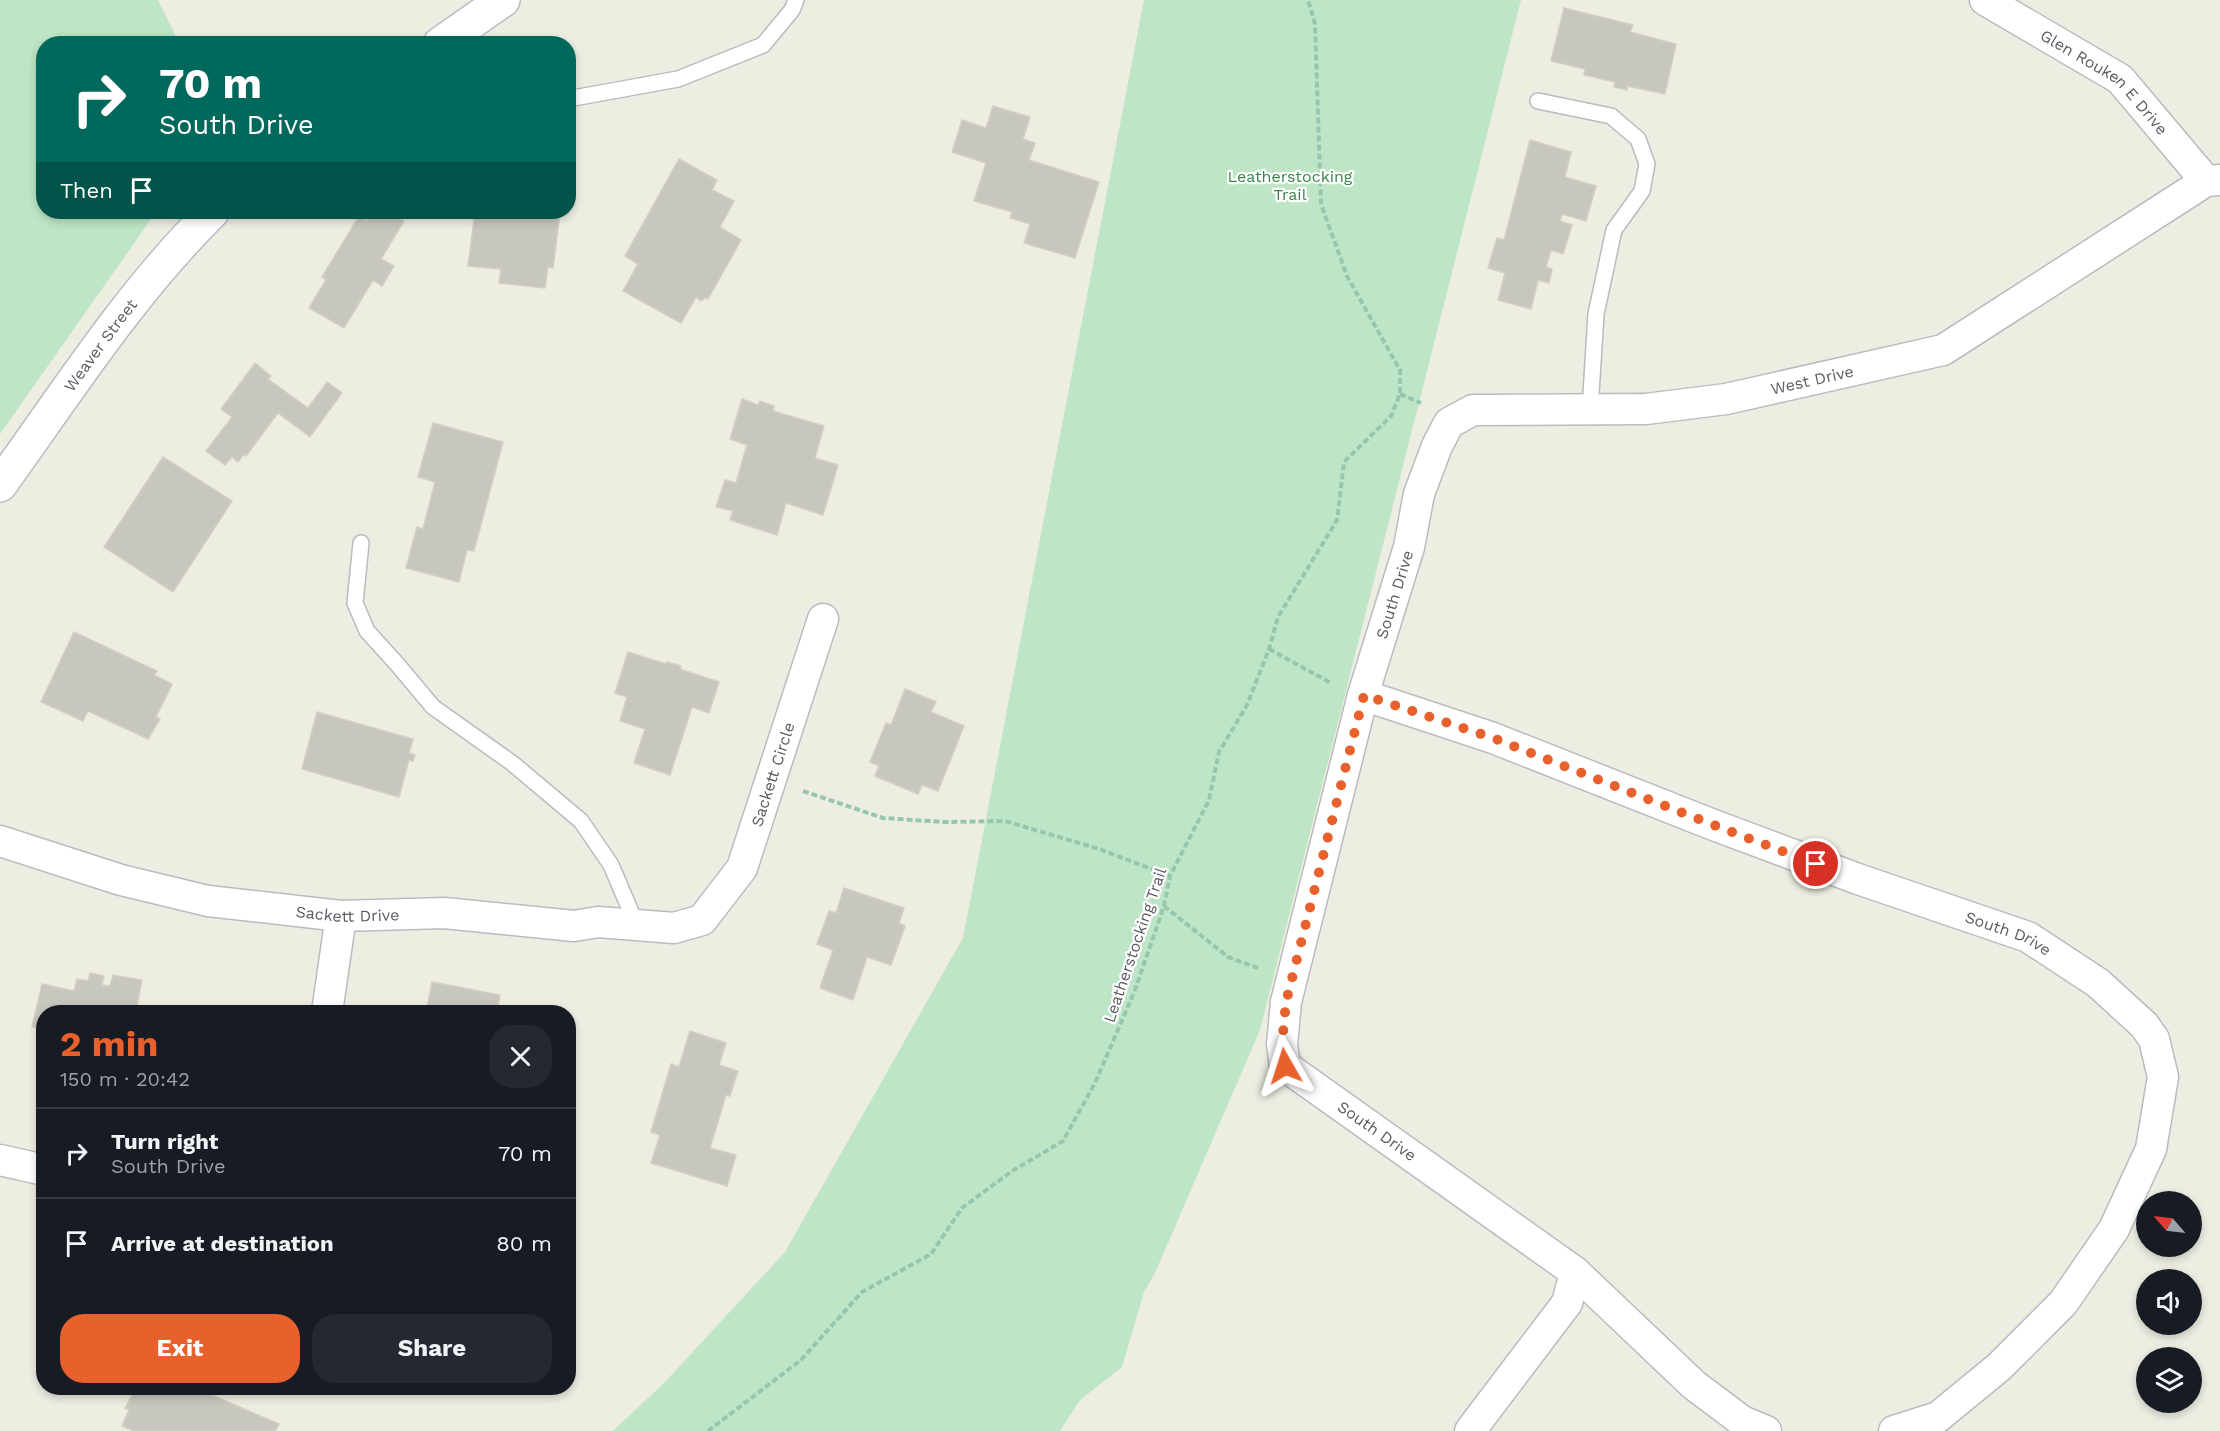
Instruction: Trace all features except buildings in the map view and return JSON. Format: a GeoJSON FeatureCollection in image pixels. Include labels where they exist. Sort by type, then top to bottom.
{"type":"FeatureCollection","features":[{"type":"Feature","properties":{"kind":"main road"},"geometry":{"type":"LineString","coordinates":[[451,36],[503,0]]}},
{"type":"Feature","properties":{"kind":"main road","name":"Weaver Street"},"geometry":{"type":"LineString","coordinates":[[0,485],[102,342],[174,249],[205,219]]}},
{"type":"Feature","properties":{"kind":"street","name":"Glen Rouken E Drive"},"geometry":{"type":"LineString","coordinates":[[1988,1],[2120,79],[2213,181]]}},
{"type":"Feature","properties":{"kind":"street","name":"West Drive"},"geometry":{"type":"LineString","coordinates":[[1419,494],[1437,446],[1449,423],[1473,410],[1646,409],[1726,399],[1943,350],[2213,181]]}},
{"type":"Feature","properties":{"kind":"street","name":"South Drive"},"geometry":{"type":"LineString","coordinates":[[1419,494],[1409,547],[1364,695],[1291,979],[1282,1044],[1285,1066],[1575,1272],[1694,1385],[1742,1421],[1766,1431]]}},
{"type":"Feature","properties":{"kind":"street","name":"Sackett Circle"},"geometry":{"type":"LineString","coordinates":[[702,920],[742,868],[823,619]]}},
{"type":"Feature","properties":{"kind":"street","name":"South Drive"},"geometry":{"type":"LineString","coordinates":[[1364,695],[1493,738],[1732,832],[2028,938],[2098,983],[2144,1025],[2154,1039],[2163,1077],[2151,1149],[2114,1228],[2063,1303],[1999,1367],[1938,1417],[1894,1431]]}},
{"type":"Feature","properties":{"kind":"street","name":"Sackett Drive"},"geometry":{"type":"LineString","coordinates":[[0,840],[121,880],[208,901],[340,916],[444,913],[574,926],[598,922],[674,928],[702,920]]}},
{"type":"Feature","properties":{"kind":"street"},"geometry":{"type":"LineString","coordinates":[[328,1005],[340,916]]}},
{"type":"Feature","properties":{"kind":"street"},"geometry":{"type":"LineString","coordinates":[[0,1160],[36,1168]]}},
{"type":"Feature","properties":{"kind":"street"},"geometry":{"type":"LineString","coordinates":[[1470,1431],[1567,1303],[1575,1272]]}},
{"type":"Feature","properties":{"kind":"lane"},"geometry":{"type":"LineString","coordinates":[[576,98],[678,79],[763,45],[792,10],[796,0]]}},
{"type":"Feature","properties":{"kind":"lane"},"geometry":{"type":"LineString","coordinates":[[1538,101],[1611,116],[1638,139],[1647,164],[1642,190],[1614,230],[1596,314],[1590,410]]}},
{"type":"Feature","properties":{"kind":"lane"},"geometry":{"type":"LineString","coordinates":[[361,543],[355,603],[367,632],[398,664],[433,707],[512,763],[580,821],[611,865],[637,926]]}},
{"type":"Feature","properties":{"kind":"path","name":"Leatherstocking Trail"},"geometry":{"type":"LineString","coordinates":[[708,1431],[801,1360],[862,1292],[931,1254],[962,1208],[1012,1171],[1063,1141],[1095,1083],[1135,990],[1164,906],[1170,876],[1209,800],[1219,752],[1246,705],[1269,649],[1278,617],[1336,520],[1344,462],[1391,416],[1400,394],[1400,370],[1347,276],[1321,204],[1315,24],[1308,0]]}},
{"type":"Feature","properties":{"kind":"path"},"geometry":{"type":"LineString","coordinates":[[1269,649],[1330,683],[1364,695]]}},
{"type":"Feature","properties":{"kind":"path"},"geometry":{"type":"LineString","coordinates":[[771,778],[815,796],[883,818],[944,822],[1005,821],[1099,849],[1170,876]]}},
{"type":"Feature","properties":{"kind":"path"},"geometry":{"type":"LineString","coordinates":[[1164,906],[1228,957],[1291,979]]}},
{"type":"Feature","properties":{"kind":"green space"},"geometry":{"type":"Polygon","coordinates":[[[0,0],[158,0],[176,36],[36,36],[36,219],[151,219],[0,434],[0,0]]]}},
{"type":"Feature","properties":{"kind":"green space","name":"Leatherstocking Trail"},"geometry":{"type":"Polygon","coordinates":[[[1144,0],[1521,0],[1260,1030],[1155,1273],[1144,1292],[1122,1367],[1080,1400],[1060,1431],[613,1431],[665,1382],[785,1252],[963,938],[1144,0]]]}},
{"type":"Feature","properties":{"kind":"route"},"geometry":{"type":"LineString","coordinates":[[1285,1066],[1282,1044],[1286,1002],[1364,695],[1493,738],[1816,864]]}}]}
